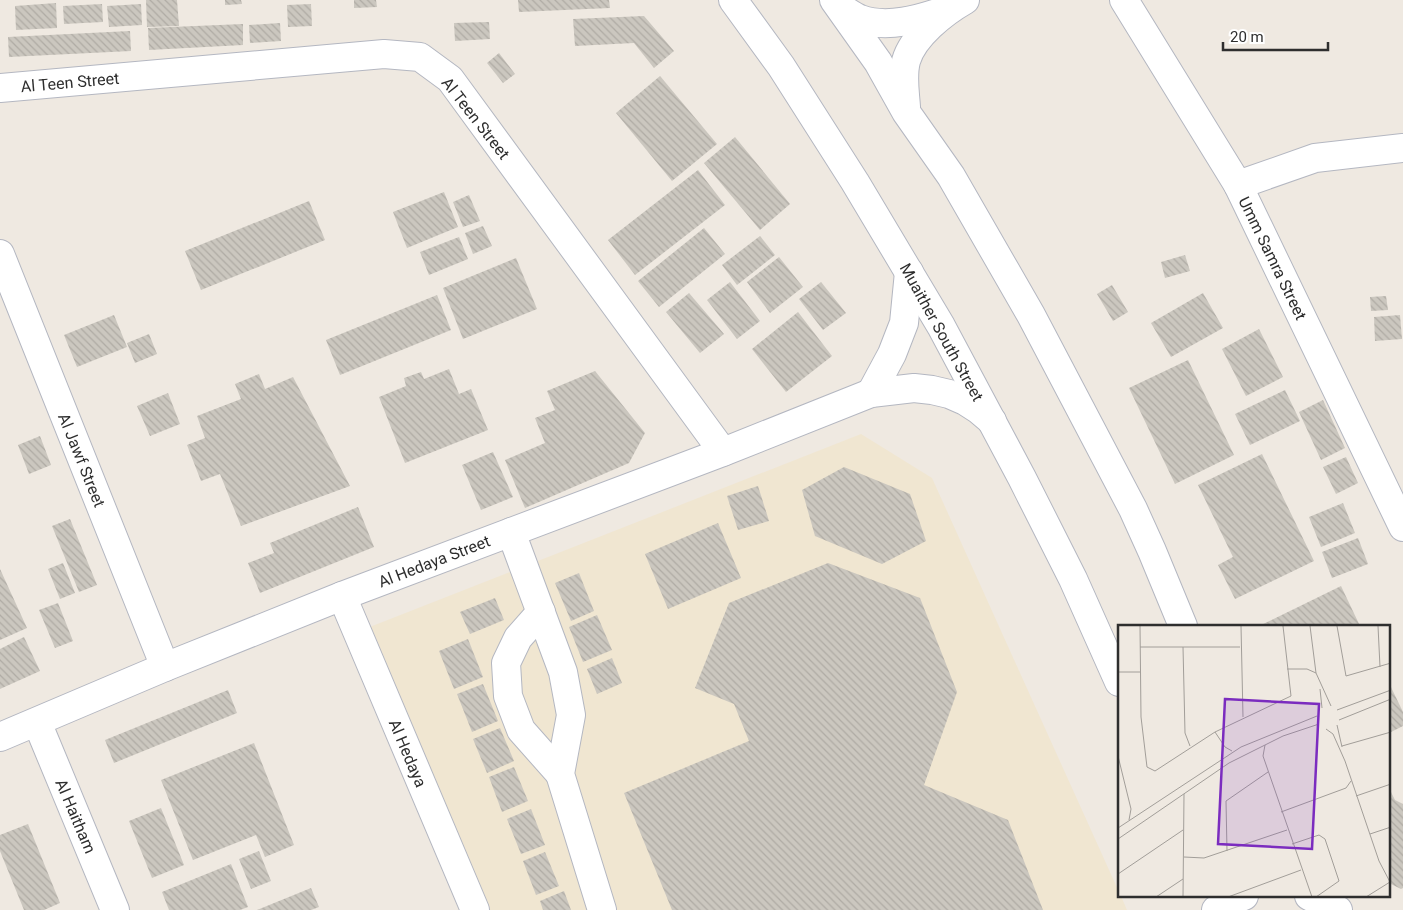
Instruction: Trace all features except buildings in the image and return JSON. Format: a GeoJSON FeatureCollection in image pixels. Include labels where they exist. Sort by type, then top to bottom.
{"type":"FeatureCollection","features":[{"type":"Feature","properties":{"kind":"street","name":"Muaither South Street"},"geometry":{"type":"LineString","coordinates":[[733,0],[781,66],[942,326],[1073,579],[1118,680]]}},
{"type":"Feature","properties":{"kind":"street","name":"Umm Samra Street"},"geometry":{"type":"LineString","coordinates":[[1124,0],[1238,184],[1403,527]]}},
{"type":"Feature","properties":{"kind":"street"},"geometry":{"type":"LineString","coordinates":[[837,4],[861,19],[885,23],[920,19],[958,4]]}},
{"type":"Feature","properties":{"kind":"street"},"geometry":{"type":"LineString","coordinates":[[837,4],[878,62],[906,112],[950,176],[1031,315],[1133,509],[1183,625]]}},
{"type":"Feature","properties":{"kind":"street"},"geometry":{"type":"LineString","coordinates":[[906,112],[904,77],[906,59],[916,43],[934,22],[958,4]]}},
{"type":"Feature","properties":{"kind":"street","name":"Al Teen Street"},"geometry":{"type":"LineString","coordinates":[[0,88],[384,54],[420,57],[450,79],[723,452]]}},
{"type":"Feature","properties":{"kind":"street"},"geometry":{"type":"LineString","coordinates":[[1238,184],[1315,158],[1403,148]]}},
{"type":"Feature","properties":{"kind":"street","name":"Al Jawf Street"},"geometry":{"type":"LineString","coordinates":[[0,254],[165,666]]}},
{"type":"Feature","properties":{"kind":"street"},"geometry":{"type":"LineString","coordinates":[[872,393],[892,354],[904,323],[909,272]]}},
{"type":"Feature","properties":{"kind":"street","name":"Al Hedaya Street"},"geometry":{"type":"LineString","coordinates":[[0,737],[165,666],[342,596],[723,452],[872,393],[914,388],[949,394],[979,410],[992,422]]}},
{"type":"Feature","properties":{"kind":"street"},"geometry":{"type":"LineString","coordinates":[[511,532],[563,672],[571,715],[560,774]]}},
{"type":"Feature","properties":{"kind":"street","name":"Al Hedaya"},"geometry":{"type":"LineString","coordinates":[[342,596],[475,910]]}},
{"type":"Feature","properties":{"kind":"street"},"geometry":{"type":"LineString","coordinates":[[541,612],[518,638],[506,663],[508,696],[521,730],[560,774],[602,910]]}},
{"type":"Feature","properties":{"kind":"street","name":"Al Haitham"},"geometry":{"type":"LineString","coordinates":[[37,722],[115,910]]}},
{"type":"Feature","properties":{"kind":"street"},"geometry":{"type":"LineString","coordinates":[[1200,898],[1204,910]]}},
{"type":"Feature","properties":{"kind":"street"},"geometry":{"type":"LineString","coordinates":[[1216,910],[1239,898]]}},
{"type":"Feature","properties":{"kind":"street"},"geometry":{"type":"LineString","coordinates":[[1313,898],[1338,910]]}},
{"type":"Feature","properties":{"kind":"shaded area"},"geometry":{"type":"Polygon","coordinates":[[[861,434],[932,478],[1118,890],[1118,898],[1122,898],[1127,910],[465,910],[357,632],[861,434]]]}}]}
